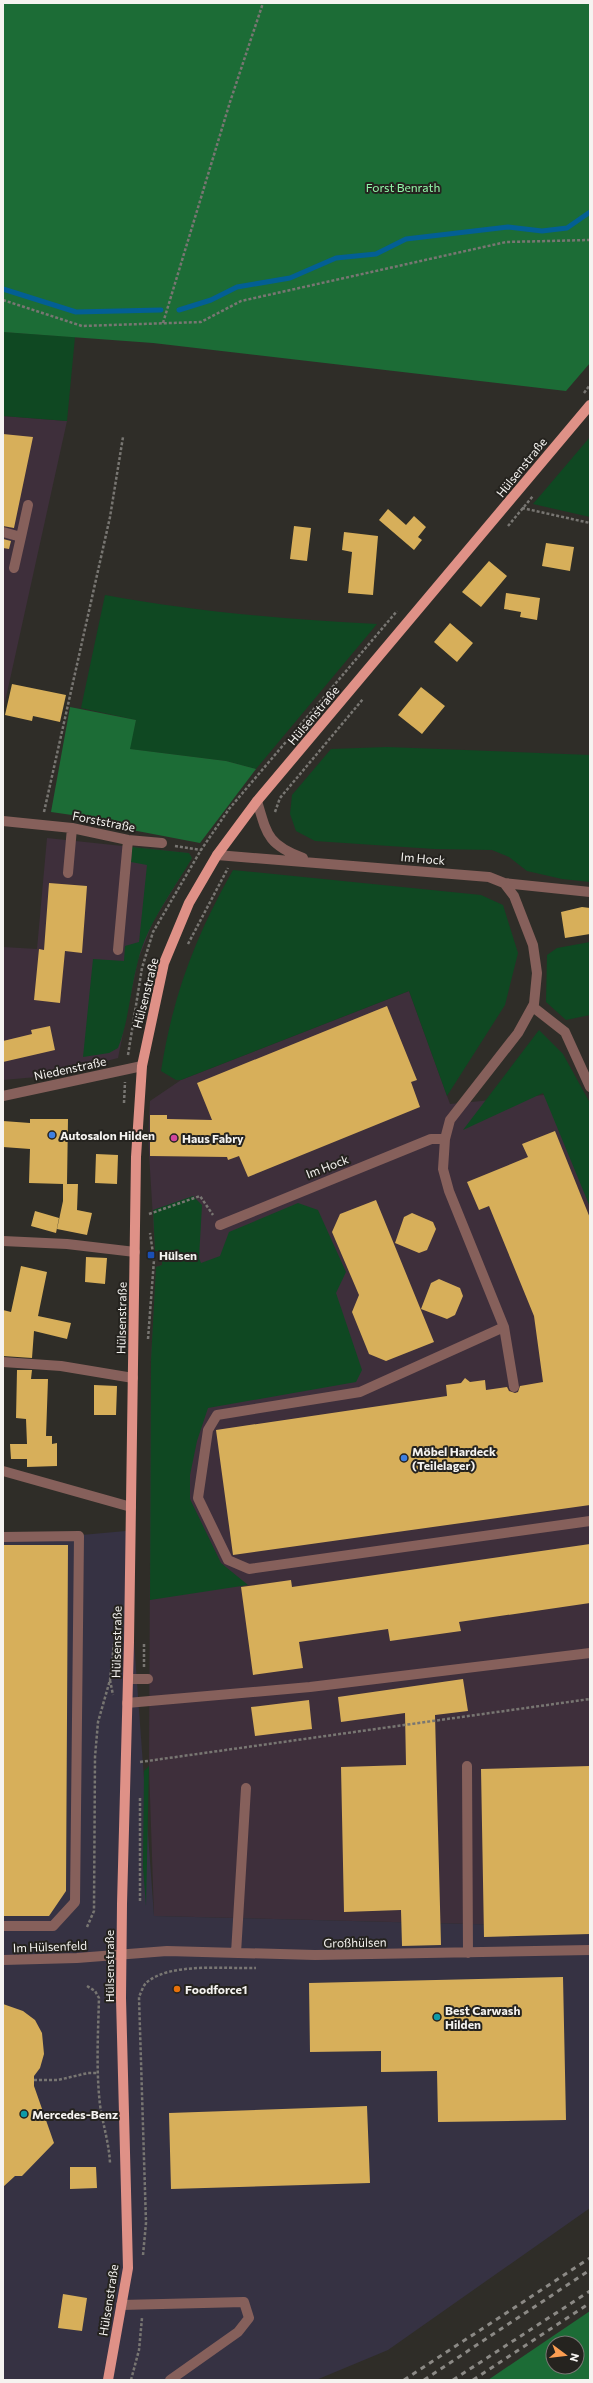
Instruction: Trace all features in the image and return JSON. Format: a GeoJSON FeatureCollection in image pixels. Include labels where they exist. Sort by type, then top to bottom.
{"type":"FeatureCollection","features":[{"type":"Feature","properties":{"kind":"main road","name":"Hülsenstraße"},"geometry":{"type":"LineString","coordinates":[[108,2380],[128,2268],[121,1954],[128,1679],[136,1156],[142,1066],[164,964],[188,903],[217,855],[257,801],[590,405]]}},
{"type":"Feature","properties":{"kind":"street"},"geometry":{"type":"LineString","coordinates":[[14,568],[28,505]]}},
{"type":"Feature","properties":{"kind":"street"},"geometry":{"type":"LineString","coordinates":[[3,532],[21,537]]}},
{"type":"Feature","properties":{"kind":"street","name":"Im Hock"},"geometry":{"type":"LineString","coordinates":[[257,801],[270,839],[290,853],[314,862]]}},
{"type":"Feature","properties":{"kind":"street","name":"Forststraße"},"geometry":{"type":"LineString","coordinates":[[3,821],[72,828],[128,840],[162,843]]}},
{"type":"Feature","properties":{"kind":"street"},"geometry":{"type":"LineString","coordinates":[[68,873],[72,828]]}},
{"type":"Feature","properties":{"kind":"street"},"geometry":{"type":"LineString","coordinates":[[118,950],[128,840]]}},
{"type":"Feature","properties":{"kind":"street","name":"Im Hock"},"geometry":{"type":"LineString","coordinates":[[217,855],[489,877],[504,883],[590,892]]}},
{"type":"Feature","properties":{"kind":"street"},"geometry":{"type":"LineString","coordinates":[[504,883],[514,896],[533,945],[537,973],[533,1007],[518,1033],[450,1120],[445,1139],[443,1169],[449,1191],[504,1327],[514,1387]]}},
{"type":"Feature","properties":{"kind":"street"},"geometry":{"type":"LineString","coordinates":[[533,1007],[565,1032],[590,1087]]}},
{"type":"Feature","properties":{"kind":"street","name":"Niedenstraße"},"geometry":{"type":"LineString","coordinates":[[3,1096],[142,1066]]}},
{"type":"Feature","properties":{"kind":"street","name":"Im Hock"},"geometry":{"type":"LineString","coordinates":[[220,1225],[432,1139],[445,1139]]}},
{"type":"Feature","properties":{"kind":"street"},"geometry":{"type":"LineString","coordinates":[[3,1241],[67,1244],[135,1252]]}},
{"type":"Feature","properties":{"kind":"street"},"geometry":{"type":"LineString","coordinates":[[504,1327],[360,1392],[217,1415],[208,1430],[198,1498],[228,1560],[249,1569],[590,1521]]}},
{"type":"Feature","properties":{"kind":"street"},"geometry":{"type":"LineString","coordinates":[[3,1362],[62,1366],[133,1378]]}},
{"type":"Feature","properties":{"kind":"street"},"geometry":{"type":"LineString","coordinates":[[3,1471],[131,1507]]}},
{"type":"Feature","properties":{"kind":"street"},"geometry":{"type":"LineString","coordinates":[[3,1537],[79,1536],[75,1902],[53,1926],[3,1926]]}},
{"type":"Feature","properties":{"kind":"street"},"geometry":{"type":"LineString","coordinates":[[127,1703],[310,1687],[590,1652]]}},
{"type":"Feature","properties":{"kind":"street"},"geometry":{"type":"LineString","coordinates":[[128,1679],[148,1680]]}},
{"type":"Feature","properties":{"kind":"street"},"geometry":{"type":"LineString","coordinates":[[467,1766],[468,1952]]}},
{"type":"Feature","properties":{"kind":"street"},"geometry":{"type":"LineString","coordinates":[[236,1953],[246,1788]]}},
{"type":"Feature","properties":{"kind":"street","name":"Großhülsen"},"geometry":{"type":"LineString","coordinates":[[121,1954],[167,1951],[315,1955],[590,1950]]}},
{"type":"Feature","properties":{"kind":"street","name":"Im Hülsenfeld"},"geometry":{"type":"LineString","coordinates":[[3,1960],[63,1959],[121,1954]]}},
{"type":"Feature","properties":{"kind":"street"},"geometry":{"type":"LineString","coordinates":[[121,2305],[244,2302],[249,2318],[238,2332],[170,2380]]}},
{"type":"Feature","properties":{"kind":"path"},"geometry":{"type":"LineString","coordinates":[[163,323],[230,102],[263,3]]}},
{"type":"Feature","properties":{"kind":"path"},"geometry":{"type":"LineString","coordinates":[[3,300],[82,326],[201,322],[241,301],[423,262],[506,242],[590,240]]}},
{"type":"Feature","properties":{"kind":"path"},"geometry":{"type":"LineString","coordinates":[[41,825],[110,517],[123,437]]}},
{"type":"Feature","properties":{"kind":"path"},"geometry":{"type":"LineString","coordinates":[[506,505],[590,523]]}},
{"type":"Feature","properties":{"kind":"path"},"geometry":{"type":"LineString","coordinates":[[503,532],[523,508]]}},
{"type":"Feature","properties":{"kind":"path"},"geometry":{"type":"LineString","coordinates":[[274,815],[280,798],[368,692]]}},
{"type":"Feature","properties":{"kind":"path"},"geometry":{"type":"LineString","coordinates":[[162,843],[201,850]]}},
{"type":"Feature","properties":{"kind":"path"},"geometry":{"type":"LineString","coordinates":[[185,950],[223,876]]}},
{"type":"Feature","properties":{"kind":"path"},"geometry":{"type":"LineString","coordinates":[[149,1207],[149,1214],[200,1196],[220,1225]]}},
{"type":"Feature","properties":{"kind":"path"},"geometry":{"type":"LineString","coordinates":[[87,1927],[94,1911],[95,1757],[98,1729],[110,1680]]}},
{"type":"Feature","properties":{"kind":"path"},"geometry":{"type":"LineString","coordinates":[[140,1762],[590,1699]]}},
{"type":"Feature","properties":{"kind":"path"},"geometry":{"type":"LineString","coordinates":[[142,2261],[146,2223],[139,1997],[145,1984]]}},
{"type":"Feature","properties":{"kind":"path"},"geometry":{"type":"LineString","coordinates":[[87,1986],[95,1991],[99,1998],[97,2073],[100,2106],[109,2144],[110,2167]]}},
{"type":"Feature","properties":{"kind":"path"},"geometry":{"type":"LineString","coordinates":[[34,2080],[58,2080],[88,2073],[97,2073]]}},
{"type":"Feature","properties":{"kind":"path"},"geometry":{"type":"LineString","coordinates":[[131,2380],[139,2350],[142,2304]]}},
{"type":"Feature","properties":{"kind":"shaded area"},"geometry":{"type":"Polygon","coordinates":[[[3,416],[67,421],[3,711],[3,416]]]}},
{"type":"Feature","properties":{"kind":"shaded area"},"geometry":{"type":"Polygon","coordinates":[[[47,838],[189,853],[192,858],[153,922],[138,960],[118,1058],[48,1076],[3,1080],[3,947],[37,949],[47,838]]]}},
{"type":"Feature","properties":{"kind":"shaded area"},"geometry":{"type":"Polygon","coordinates":[[[409,991],[450,1104],[564,1093],[590,1158],[590,1927],[154,1916],[149,1766],[151,1360],[156,1267],[162,1265],[162,1251],[155,1251],[148,1137],[150,1101],[181,1080],[409,991]]]}},
{"type":"Feature","properties":{"kind":"shaded area"},"geometry":{"type":"Polygon","coordinates":[[[126,1531],[154,1916],[590,1927],[590,2208],[388,2350],[316,2380],[3,2380],[3,1542],[126,1531]]]}},
{"type":"Feature","properties":{"kind":"green space","name":"Forst Benrath"},"geometry":{"type":"Polygon","coordinates":[[[3,3],[590,3],[590,363],[566,391],[153,343],[3,332],[3,3]]]}},
{"type":"Feature","properties":{"kind":"green space"},"geometry":{"type":"Polygon","coordinates":[[[3,332],[75,337],[67,421],[3,416],[3,332]]]}},
{"type":"Feature","properties":{"kind":"green space"},"geometry":{"type":"Polygon","coordinates":[[[590,437],[590,517],[533,504],[590,437]]]}},
{"type":"Feature","properties":{"kind":"green space"},"geometry":{"type":"Polygon","coordinates":[[[105,595],[174,606],[241,614],[377,624],[256,769],[226,761],[129,749],[136,720],[81,708],[105,595]]]}},
{"type":"Feature","properties":{"kind":"green space"},"geometry":{"type":"Polygon","coordinates":[[[70,707],[136,720],[130,749],[226,761],[256,769],[200,843],[132,830],[100,819],[51,812],[70,707]]]}},
{"type":"Feature","properties":{"kind":"green space"},"geometry":{"type":"Polygon","coordinates":[[[387,747],[590,755],[590,882],[562,879],[527,871],[509,857],[492,850],[434,849],[315,841],[296,831],[290,814],[292,795],[331,749],[387,747]]]}},
{"type":"Feature","properties":{"kind":"green space"},"geometry":{"type":"Polygon","coordinates":[[[132,847],[189,853],[192,858],[161,908],[142,947],[135,972],[125,1027],[118,1048],[109,1053],[83,1057],[93,959],[124,961],[125,946],[139,942],[147,865],[131,862],[132,847]]]}},
{"type":"Feature","properties":{"kind":"green space"},"geometry":{"type":"Polygon","coordinates":[[[233,870],[481,895],[503,905],[518,953],[505,1005],[447,1096],[409,991],[181,1080],[176,1080],[161,1071],[172,1017],[187,967],[207,919],[233,870]]]}},
{"type":"Feature","properties":{"kind":"green space"},"geometry":{"type":"Polygon","coordinates":[[[590,942],[590,1015],[566,1020],[546,1002],[547,955],[557,948],[590,942]]]}},
{"type":"Feature","properties":{"kind":"green space"},"geometry":{"type":"Polygon","coordinates":[[[539,1030],[563,1054],[590,1103],[590,1207],[543,1093],[463,1130],[539,1030]]]}},
{"type":"Feature","properties":{"kind":"green space"},"geometry":{"type":"Polygon","coordinates":[[[193,1196],[202,1205],[199,1258],[201,1263],[220,1256],[229,1232],[298,1203],[318,1210],[346,1272],[336,1293],[362,1370],[356,1382],[208,1408],[197,1441],[190,1475],[190,1499],[221,1563],[248,1585],[150,1600],[151,1360],[156,1267],[162,1265],[162,1251],[155,1251],[153,1210],[193,1196]]]}},
{"type":"Feature","properties":{"kind":"green space"},"geometry":{"type":"Polygon","coordinates":[[[149,1766],[146,1906],[143,1867],[144,1771],[149,1766]]]}},
{"type":"Feature","properties":{"kind":"green space"},"geometry":{"type":"Polygon","coordinates":[[[590,2311],[590,2380],[488,2380],[545,2341],[545,2375],[585,2375],[585,2335],[555,2335],[590,2311]]]}},
{"type":"Feature","properties":{"kind":"building"},"geometry":{"type":"Polygon","coordinates":[[[3,434],[33,437],[14,528],[3,526],[3,434]]]}},
{"type":"Feature","properties":{"kind":"building"},"geometry":{"type":"Polygon","coordinates":[[[388,509],[406,525],[414,516],[426,527],[418,537],[422,540],[414,550],[379,520],[388,509]]]}},
{"type":"Feature","properties":{"kind":"building"},"geometry":{"type":"Polygon","coordinates":[[[294,526],[311,528],[307,561],[290,559],[294,526]]]}},
{"type":"Feature","properties":{"kind":"building"},"geometry":{"type":"Polygon","coordinates":[[[344,532],[378,536],[373,595],[348,593],[352,552],[342,550],[344,532]]]}},
{"type":"Feature","properties":{"kind":"building"},"geometry":{"type":"Polygon","coordinates":[[[3,539],[11,541],[9,549],[3,548],[3,539]]]}},
{"type":"Feature","properties":{"kind":"building"},"geometry":{"type":"Polygon","coordinates":[[[546,543],[574,547],[570,571],[542,566],[546,543]]]}},
{"type":"Feature","properties":{"kind":"building"},"geometry":{"type":"Polygon","coordinates":[[[489,561],[507,576],[481,607],[462,592],[489,561]]]}},
{"type":"Feature","properties":{"kind":"building"},"geometry":{"type":"Polygon","coordinates":[[[506,593],[540,598],[537,620],[520,617],[521,612],[504,609],[506,593]]]}},
{"type":"Feature","properties":{"kind":"building"},"geometry":{"type":"Polygon","coordinates":[[[450,623],[473,643],[457,662],[434,642],[450,623]]]}},
{"type":"Feature","properties":{"kind":"building"},"geometry":{"type":"Polygon","coordinates":[[[12,684],[66,695],[60,722],[33,716],[32,721],[5,715],[12,684]]]}},
{"type":"Feature","properties":{"kind":"building"},"geometry":{"type":"Polygon","coordinates":[[[421,687],[445,706],[422,734],[398,715],[421,687]]]}},
{"type":"Feature","properties":{"kind":"building"},"geometry":{"type":"Polygon","coordinates":[[[49,883],[87,886],[82,953],[65,951],[60,1003],[34,1000],[39,949],[44,950],[49,883]]]}},
{"type":"Feature","properties":{"kind":"building"},"geometry":{"type":"Polygon","coordinates":[[[582,907],[590,908],[590,934],[565,938],[561,912],[582,907]]]}},
{"type":"Feature","properties":{"kind":"building"},"geometry":{"type":"Polygon","coordinates":[[[387,1006],[417,1080],[411,1082],[420,1107],[248,1177],[239,1156],[228,1160],[227,1157],[150,1156],[150,1115],[167,1115],[167,1119],[212,1120],[197,1083],[387,1006]]]}},
{"type":"Feature","properties":{"kind":"building"},"geometry":{"type":"Polygon","coordinates":[[[50,1026],[55,1050],[3,1062],[3,1041],[32,1034],[31,1030],[50,1026]]]}},
{"type":"Feature","properties":{"kind":"building"},"geometry":{"type":"Polygon","coordinates":[[[30,1119],[68,1119],[67,1184],[78,1184],[77,1210],[92,1213],[87,1235],[57,1229],[63,1201],[63,1184],[29,1183],[30,1149],[3,1147],[3,1121],[30,1123],[30,1119]]]}},
{"type":"Feature","properties":{"kind":"building","name":"Möbel Hardeck (Teilelager)"},"geometry":{"type":"Polygon","coordinates":[[[555,1131],[590,1218],[590,1505],[233,1555],[216,1430],[447,1396],[446,1385],[461,1383],[465,1378],[470,1382],[485,1380],[486,1390],[507,1387],[509,1391],[515,1393],[518,1392],[520,1386],[543,1382],[534,1316],[489,1206],[479,1210],[467,1182],[528,1157],[522,1144],[555,1131]]]}},
{"type":"Feature","properties":{"kind":"building"},"geometry":{"type":"Polygon","coordinates":[[[96,1154],[118,1155],[117,1184],[95,1183],[96,1154]]]}},
{"type":"Feature","properties":{"kind":"building"},"geometry":{"type":"Polygon","coordinates":[[[376,1200],[434,1342],[386,1361],[369,1354],[352,1312],[359,1295],[332,1232],[340,1214],[376,1200]]]}},
{"type":"Feature","properties":{"kind":"building"},"geometry":{"type":"Polygon","coordinates":[[[35,1211],[59,1218],[56,1233],[31,1226],[35,1211]]]}},
{"type":"Feature","properties":{"kind":"building"},"geometry":{"type":"Polygon","coordinates":[[[412,1213],[433,1222],[436,1229],[427,1250],[419,1253],[395,1243],[404,1217],[412,1213]]]}},
{"type":"Feature","properties":{"kind":"building"},"geometry":{"type":"Polygon","coordinates":[[[86,1257],[107,1258],[105,1284],[85,1282],[86,1257]]]}},
{"type":"Feature","properties":{"kind":"building"},"geometry":{"type":"Polygon","coordinates":[[[21,1266],[47,1272],[38,1316],[71,1323],[67,1339],[34,1331],[32,1358],[3,1356],[3,1310],[11,1312],[21,1266]]]}},
{"type":"Feature","properties":{"kind":"building"},"geometry":{"type":"Polygon","coordinates":[[[439,1279],[460,1288],[463,1296],[455,1315],[447,1319],[421,1309],[431,1283],[439,1279]]]}},
{"type":"Feature","properties":{"kind":"building"},"geometry":{"type":"Polygon","coordinates":[[[17,1370],[32,1370],[31,1379],[48,1379],[46,1436],[52,1436],[52,1444],[57,1443],[57,1466],[27,1467],[27,1459],[11,1459],[10,1444],[27,1444],[26,1419],[16,1418],[17,1370]]]}},
{"type":"Feature","properties":{"kind":"building"},"geometry":{"type":"Polygon","coordinates":[[[94,1385],[117,1386],[116,1415],[94,1415],[94,1385]]]}},
{"type":"Feature","properties":{"kind":"building"},"geometry":{"type":"Polygon","coordinates":[[[590,1544],[590,1603],[459,1622],[461,1631],[390,1641],[388,1629],[299,1642],[303,1668],[253,1675],[241,1587],[291,1580],[292,1587],[590,1544]]]}},
{"type":"Feature","properties":{"kind":"building"},"geometry":{"type":"Polygon","coordinates":[[[3,1545],[68,1545],[66,1891],[49,1916],[3,1916],[3,1545]]]}},
{"type":"Feature","properties":{"kind":"building"},"geometry":{"type":"Polygon","coordinates":[[[463,1679],[468,1711],[435,1715],[441,1945],[402,1946],[401,1910],[344,1912],[341,1767],[406,1765],[405,1713],[341,1722],[338,1697],[463,1679]]]}},
{"type":"Feature","properties":{"kind":"building"},"geometry":{"type":"Polygon","coordinates":[[[309,1700],[312,1729],[255,1736],[251,1707],[309,1700]]]}},
{"type":"Feature","properties":{"kind":"building"},"geometry":{"type":"Polygon","coordinates":[[[590,1766],[590,1934],[484,1937],[481,1769],[590,1766]]]}},
{"type":"Feature","properties":{"kind":"building","name":"Best Carwash Hilden"},"geometry":{"type":"Polygon","coordinates":[[[563,1977],[566,2120],[438,2122],[437,2071],[381,2072],[381,2051],[310,2052],[309,1983],[563,1977]]]}},
{"type":"Feature","properties":{"kind":"building","name":"Mercedes-Benz"},"geometry":{"type":"Polygon","coordinates":[[[3,2004],[23,2011],[35,2020],[42,2033],[44,2054],[40,2068],[34,2076],[34,2086],[54,2143],[22,2176],[15,2176],[3,2187],[3,2004]]]}},
{"type":"Feature","properties":{"kind":"building"},"geometry":{"type":"Polygon","coordinates":[[[367,2106],[370,2183],[171,2189],[169,2113],[367,2106]]]}},
{"type":"Feature","properties":{"kind":"building"},"geometry":{"type":"Polygon","coordinates":[[[70,2167],[96,2167],[97,2188],[70,2189],[70,2167]]]}},
{"type":"Feature","properties":{"kind":"building"},"geometry":{"type":"Polygon","coordinates":[[[63,2294],[87,2298],[82,2331],[58,2328],[63,2294]]]}},
{"type":"Feature","properties":{"kind":"waterway"},"geometry":{"type":"LineString","coordinates":[[179,310],[211,300],[237,287],[290,278],[336,258],[376,254],[406,239],[508,227],[542,231],[567,228],[590,212]]}},
{"type":"Feature","properties":{"kind":"waterway"},"geometry":{"type":"LineString","coordinates":[[3,289],[76,312],[161,310]]}},
{"type":"Feature","properties":{"kind":"railway"},"geometry":{"type":"LineString","coordinates":[[404,2380],[590,2258]]}},
{"type":"Feature","properties":{"kind":"railway"},"geometry":{"type":"LineString","coordinates":[[424,2380],[590,2270]]}},
{"type":"Feature","properties":{"kind":"railway"},"geometry":{"type":"LineString","coordinates":[[453,2380],[590,2291]]}},
{"type":"Feature","properties":{"kind":"railway"},"geometry":{"type":"LineString","coordinates":[[473,2380],[590,2303]]}},
{"type":"Feature","properties":{"kind":"place","name":"Autosalon Hilden"},"geometry":{"type":"Point","coordinates":[52,1135]}},
{"type":"Feature","properties":{"kind":"place","name":"Haus Fabry"},"geometry":{"type":"Point","coordinates":[174,1138]}},
{"type":"Feature","properties":{"kind":"place","name":"Hülsen"},"geometry":{"type":"Point","coordinates":[151,1255]}},
{"type":"Feature","properties":{"kind":"place","name":"Möbel Hardeck (Teilelager)"},"geometry":{"type":"Point","coordinates":[404,1458]}},
{"type":"Feature","properties":{"kind":"place","name":"Foodforce1"},"geometry":{"type":"Point","coordinates":[177,1989]}},
{"type":"Feature","properties":{"kind":"place","name":"Best Carwash Hilden"},"geometry":{"type":"Point","coordinates":[437,2017]}},
{"type":"Feature","properties":{"kind":"place","name":"Mercedes-Benz"},"geometry":{"type":"Point","coordinates":[24,2114]}}]}
